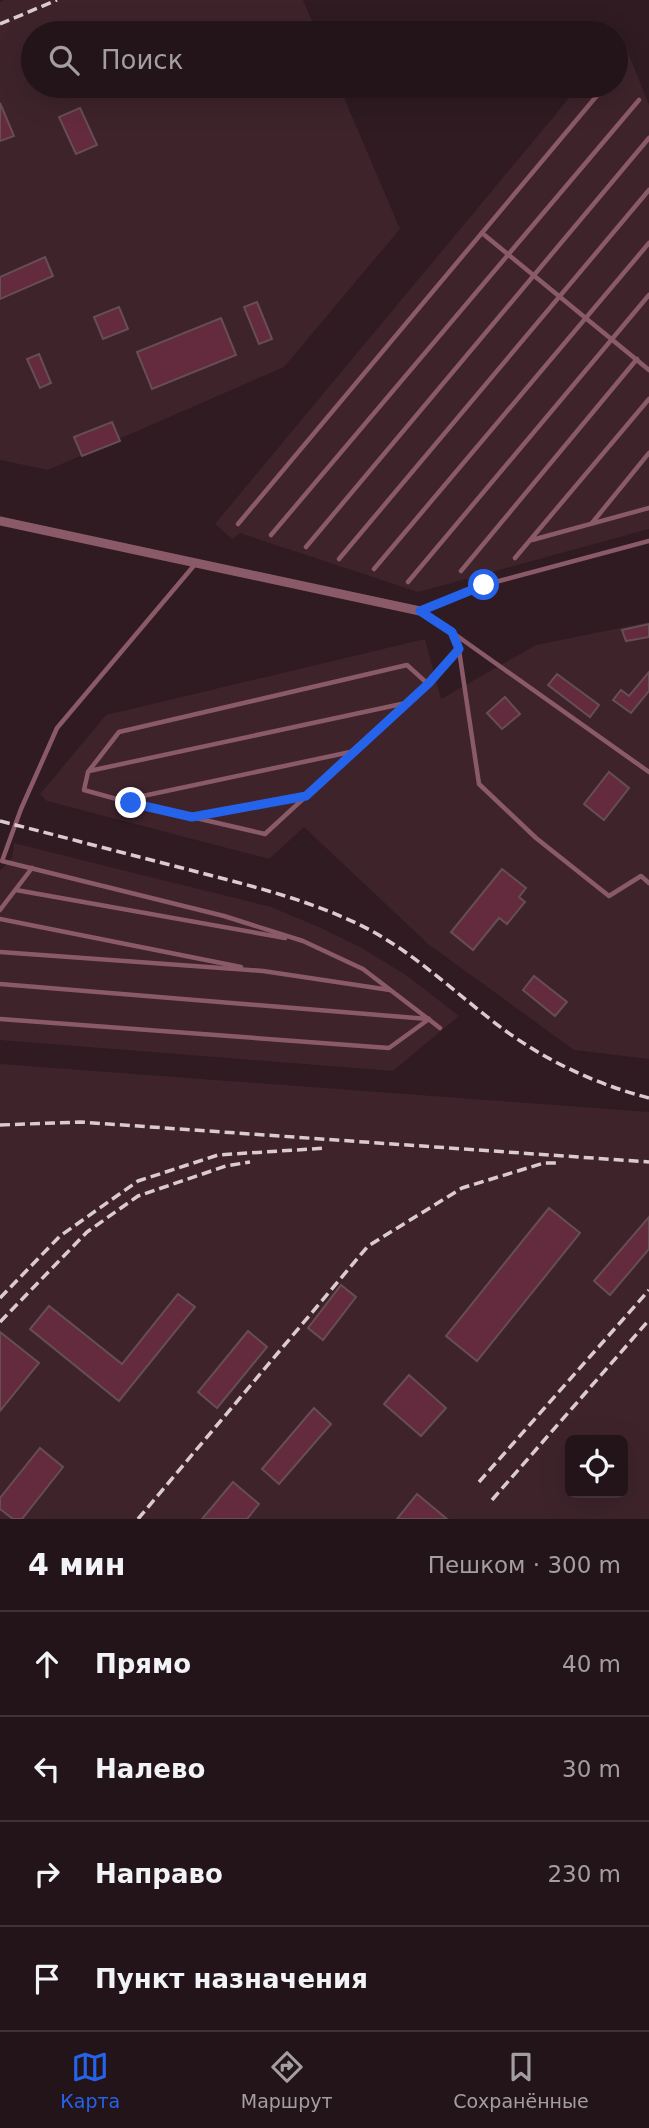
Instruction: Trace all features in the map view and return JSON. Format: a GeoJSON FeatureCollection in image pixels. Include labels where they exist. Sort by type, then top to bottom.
{"type":"FeatureCollection","features":[{"type":"Feature","properties":{"kind":"street"},"geometry":{"type":"LineString","coordinates":[[0,521],[420,611]]}},
{"type":"Feature","properties":{"kind":"lane"},"geometry":{"type":"LineString","coordinates":[[238,524],[595,98]]}},
{"type":"Feature","properties":{"kind":"lane"},"geometry":{"type":"LineString","coordinates":[[271,535],[639,100]]}},
{"type":"Feature","properties":{"kind":"lane"},"geometry":{"type":"LineString","coordinates":[[306,547],[649,138]]}},
{"type":"Feature","properties":{"kind":"lane"},"geometry":{"type":"LineString","coordinates":[[339,558],[649,190]]}},
{"type":"Feature","properties":{"kind":"lane"},"geometry":{"type":"LineString","coordinates":[[482,233],[648,367]]}},
{"type":"Feature","properties":{"kind":"lane"},"geometry":{"type":"LineString","coordinates":[[374,569],[649,243]]}},
{"type":"Feature","properties":{"kind":"lane"},"geometry":{"type":"LineString","coordinates":[[408,582],[649,295]]}},
{"type":"Feature","properties":{"kind":"lane"},"geometry":{"type":"LineString","coordinates":[[461,571],[636,359]]}},
{"type":"Feature","properties":{"kind":"lane"},"geometry":{"type":"LineString","coordinates":[[515,558],[649,399]]}},
{"type":"Feature","properties":{"kind":"lane"},"geometry":{"type":"LineString","coordinates":[[591,524],[649,453]]}},
{"type":"Feature","properties":{"kind":"lane"},"geometry":{"type":"LineString","coordinates":[[530,541],[649,508]]}},
{"type":"Feature","properties":{"kind":"lane"},"geometry":{"type":"LineString","coordinates":[[420,611],[484,585],[649,541]]}},
{"type":"Feature","properties":{"kind":"lane"},"geometry":{"type":"LineString","coordinates":[[197,562],[57,728],[21,809],[2,861],[224,916],[303,941],[363,970],[440,1028]]}},
{"type":"Feature","properties":{"kind":"lane"},"geometry":{"type":"LineString","coordinates":[[420,611],[649,772]]}},
{"type":"Feature","properties":{"kind":"lane"},"geometry":{"type":"LineString","coordinates":[[452,632],[459,649],[479,784],[536,838],[610,896],[641,876],[649,883]]}},
{"type":"Feature","properties":{"kind":"lane"},"geometry":{"type":"LineString","coordinates":[[428,684],[407,665],[119,732],[89,772],[84,790],[265,834],[428,684],[459,649]]}},
{"type":"Feature","properties":{"kind":"lane"},"geometry":{"type":"LineString","coordinates":[[89,772],[406,703]]}},
{"type":"Feature","properties":{"kind":"lane"},"geometry":{"type":"LineString","coordinates":[[123,801],[355,751]]}},
{"type":"Feature","properties":{"kind":"lane"},"geometry":{"type":"LineString","coordinates":[[192,817],[306,796]]}},
{"type":"Feature","properties":{"kind":"lane"},"geometry":{"type":"LineString","coordinates":[[0,910],[32,868]]}},
{"type":"Feature","properties":{"kind":"lane"},"geometry":{"type":"LineString","coordinates":[[16,890],[303,941]]}},
{"type":"Feature","properties":{"kind":"lane"},"geometry":{"type":"LineString","coordinates":[[0,919],[262,971],[390,990]]}},
{"type":"Feature","properties":{"kind":"lane"},"geometry":{"type":"LineString","coordinates":[[0,952],[262,971]]}},
{"type":"Feature","properties":{"kind":"lane"},"geometry":{"type":"LineString","coordinates":[[0,984],[429,1020]]}},
{"type":"Feature","properties":{"kind":"lane"},"geometry":{"type":"LineString","coordinates":[[0,1019],[388,1048],[429,1020]]}},
{"type":"Feature","properties":{"kind":"shaded area"},"geometry":{"type":"Polygon","coordinates":[[[303,0],[312,21],[21,21],[21,98],[344,98],[400,229],[284,367],[48,470],[0,460],[0,2],[303,0]]]}},
{"type":"Feature","properties":{"kind":"shaded area"},"geometry":{"type":"Polygon","coordinates":[[[628,52],[649,105],[649,529],[418,592],[240,533],[232,539],[215,524],[569,98],[628,98],[628,52]]]}},
{"type":"Feature","properties":{"kind":"shaded area"},"geometry":{"type":"Polygon","coordinates":[[[649,622],[649,1059],[574,1050],[428,944],[304,827],[269,859],[47,801],[40,794],[106,715],[425,639],[441,699],[536,645],[649,622]]]}},
{"type":"Feature","properties":{"kind":"shaded area"},"geometry":{"type":"Polygon","coordinates":[[[14,843],[271,907],[362,948],[406,975],[459,1016],[393,1071],[0,1040],[0,871],[12,858],[14,843]]]}},
{"type":"Feature","properties":{"kind":"shaded area"},"geometry":{"type":"Polygon","coordinates":[[[0,1064],[649,1112],[649,1519],[0,1519],[0,1064]]]}},
{"type":"Feature","properties":{"kind":"building"},"geometry":{"type":"Polygon","coordinates":[[[0,103],[14,136],[0,141],[0,103]]]}},
{"type":"Feature","properties":{"kind":"building"},"geometry":{"type":"Polygon","coordinates":[[[80,108],[97,145],[76,154],[59,117],[80,108]]]}},
{"type":"Feature","properties":{"kind":"building"},"geometry":{"type":"Polygon","coordinates":[[[45,257],[53,276],[0,299],[0,277],[45,257]]]}},
{"type":"Feature","properties":{"kind":"building"},"geometry":{"type":"Polygon","coordinates":[[[257,302],[272,339],[259,344],[244,307],[257,302]]]}},
{"type":"Feature","properties":{"kind":"building"},"geometry":{"type":"Polygon","coordinates":[[[119,307],[128,329],[103,339],[94,317],[119,307]]]}},
{"type":"Feature","properties":{"kind":"building"},"geometry":{"type":"Polygon","coordinates":[[[221,318],[236,355],[152,389],[137,352],[221,318]]]}},
{"type":"Feature","properties":{"kind":"building"},"geometry":{"type":"Polygon","coordinates":[[[39,354],[51,383],[40,388],[27,359],[39,354]]]}},
{"type":"Feature","properties":{"kind":"building"},"geometry":{"type":"Polygon","coordinates":[[[112,422],[120,441],[82,456],[74,437],[112,422]]]}},
{"type":"Feature","properties":{"kind":"building"},"geometry":{"type":"Polygon","coordinates":[[[649,624],[649,637],[626,641],[622,630],[649,624]]]}},
{"type":"Feature","properties":{"kind":"building"},"geometry":{"type":"Polygon","coordinates":[[[649,672],[649,691],[631,713],[613,700],[621,690],[629,696],[649,672]]]}},
{"type":"Feature","properties":{"kind":"building"},"geometry":{"type":"Polygon","coordinates":[[[557,674],[599,705],[590,717],[548,685],[557,674]]]}},
{"type":"Feature","properties":{"kind":"building"},"geometry":{"type":"Polygon","coordinates":[[[505,697],[520,714],[502,729],[487,713],[505,697]]]}},
{"type":"Feature","properties":{"kind":"building"},"geometry":{"type":"Polygon","coordinates":[[[609,772],[629,788],[604,820],[584,804],[609,772]]]}},
{"type":"Feature","properties":{"kind":"building"},"geometry":{"type":"Polygon","coordinates":[[[502,869],[526,888],[519,897],[525,902],[507,924],[499,918],[473,950],[451,932],[502,869]]]}},
{"type":"Feature","properties":{"kind":"building"},"geometry":{"type":"Polygon","coordinates":[[[534,976],[567,1002],[555,1016],[523,990],[534,976]]]}},
{"type":"Feature","properties":{"kind":"building"},"geometry":{"type":"Polygon","coordinates":[[[549,1208],[580,1233],[477,1361],[446,1336],[549,1208]]]}},
{"type":"Feature","properties":{"kind":"building"},"geometry":{"type":"Polygon","coordinates":[[[649,1217],[649,1249],[610,1295],[594,1281],[649,1217]]]}},
{"type":"Feature","properties":{"kind":"building"},"geometry":{"type":"Polygon","coordinates":[[[341,1285],[356,1297],[323,1340],[308,1328],[341,1285]]]}},
{"type":"Feature","properties":{"kind":"building"},"geometry":{"type":"Polygon","coordinates":[[[178,1294],[195,1307],[119,1401],[30,1329],[49,1306],[122,1364],[178,1294]]]}},
{"type":"Feature","properties":{"kind":"building"},"geometry":{"type":"Polygon","coordinates":[[[248,1331],[267,1347],[217,1408],[198,1392],[248,1331]]]}},
{"type":"Feature","properties":{"kind":"building"},"geometry":{"type":"Polygon","coordinates":[[[0,1332],[39,1363],[0,1411],[0,1332]]]}},
{"type":"Feature","properties":{"kind":"building"},"geometry":{"type":"Polygon","coordinates":[[[409,1375],[446,1408],[421,1436],[384,1404],[409,1375]]]}},
{"type":"Feature","properties":{"kind":"building"},"geometry":{"type":"Polygon","coordinates":[[[314,1408],[331,1424],[279,1484],[262,1469],[314,1408]]]}},
{"type":"Feature","properties":{"kind":"building"},"geometry":{"type":"Polygon","coordinates":[[[40,1448],[63,1467],[22,1519],[13,1519],[0,1509],[0,1498],[40,1448]]]}},
{"type":"Feature","properties":{"kind":"building"},"geometry":{"type":"Polygon","coordinates":[[[233,1482],[259,1504],[247,1519],[202,1519],[233,1482]]]}},
{"type":"Feature","properties":{"kind":"building"},"geometry":{"type":"Polygon","coordinates":[[[417,1494],[447,1519],[397,1519],[417,1494]]]}},
{"type":"Feature","properties":{"kind":"railway"},"geometry":{"type":"LineString","coordinates":[[0,24],[57,0]]}},
{"type":"Feature","properties":{"kind":"railway"},"geometry":{"type":"LineString","coordinates":[[0,821],[254,887],[336,914],[391,942],[542,1055],[605,1084],[649,1098]]}},
{"type":"Feature","properties":{"kind":"railway"},"geometry":{"type":"LineString","coordinates":[[0,1125],[80,1122],[649,1162]]}},
{"type":"Feature","properties":{"kind":"railway"},"geometry":{"type":"LineString","coordinates":[[0,1298],[60,1236],[138,1181],[218,1155],[326,1148]]}},
{"type":"Feature","properties":{"kind":"railway"},"geometry":{"type":"LineString","coordinates":[[0,1322],[87,1232],[138,1196],[226,1166],[250,1162]]}},
{"type":"Feature","properties":{"kind":"railway"},"geometry":{"type":"LineString","coordinates":[[138,1519],[368,1246],[462,1188],[544,1163],[558,1163]]}},
{"type":"Feature","properties":{"kind":"railway"},"geometry":{"type":"LineString","coordinates":[[479,1482],[649,1290]]}},
{"type":"Feature","properties":{"kind":"railway"},"geometry":{"type":"LineString","coordinates":[[492,1500],[649,1320]]}},
{"type":"Feature","properties":{"kind":"route"},"geometry":{"type":"LineString","coordinates":[[131,803],[192,817],[306,796],[428,684],[459,649],[452,632],[420,611],[484,585]]}}]}
